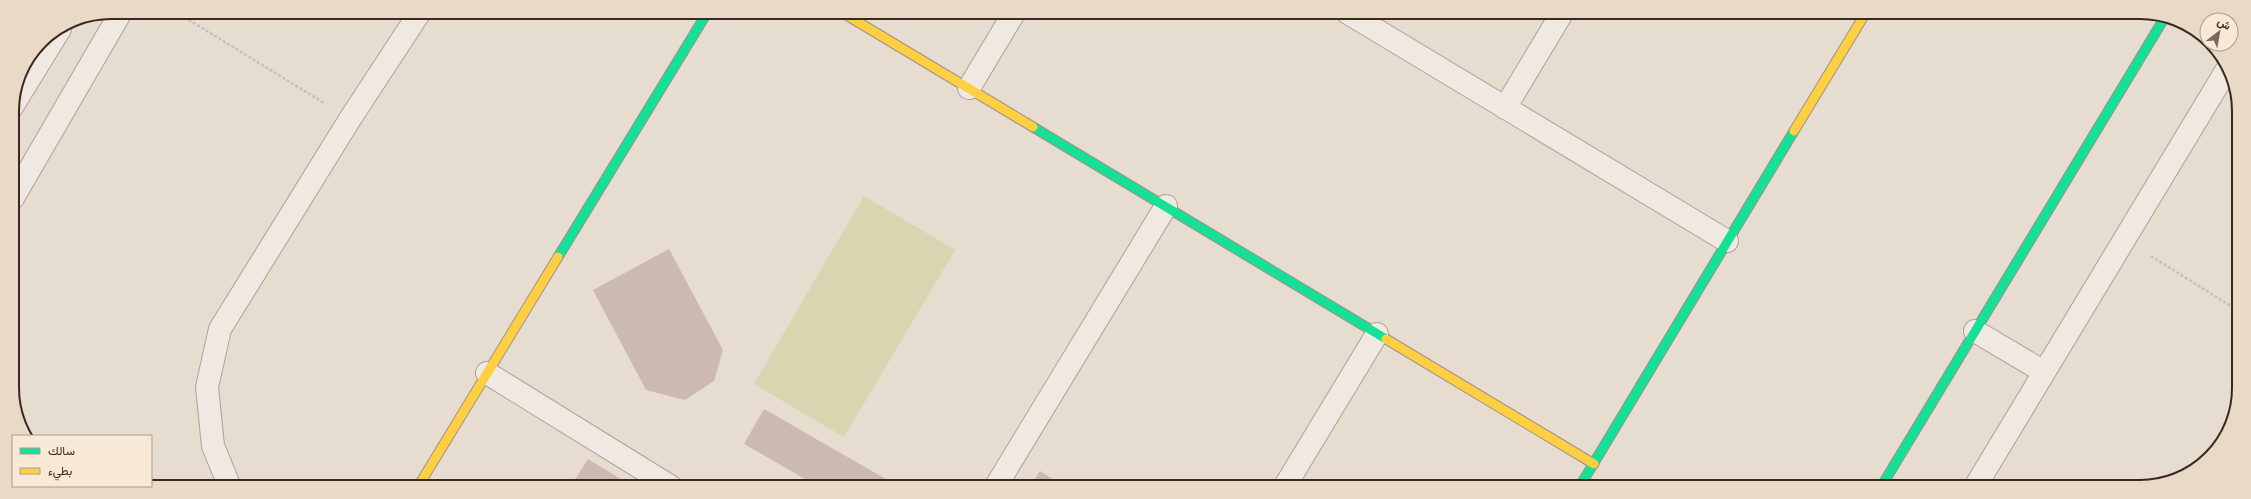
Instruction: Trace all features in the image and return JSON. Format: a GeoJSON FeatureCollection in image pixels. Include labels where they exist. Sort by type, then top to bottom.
{"type":"FeatureCollection","features":[{"type":"Feature","properties":{"kind":"street"},"geometry":{"type":"LineString","coordinates":[[19,188],[117,19]]}},
{"type":"Feature","properties":{"kind":"street"},"geometry":{"type":"LineString","coordinates":[[227,480],[212,446],[207,387],[220,329],[350,119],[415,19]]}},
{"type":"Feature","properties":{"kind":"street"},"geometry":{"type":"LineString","coordinates":[[421,480],[703,19]]}},
{"type":"Feature","properties":{"kind":"street"},"geometry":{"type":"LineString","coordinates":[[853,19],[1594,464]]}},
{"type":"Feature","properties":{"kind":"street"},"geometry":{"type":"LineString","coordinates":[[969,88],[1010,19]]}},
{"type":"Feature","properties":{"kind":"street"},"geometry":{"type":"LineString","coordinates":[[1358,19],[1727,241]]}},
{"type":"Feature","properties":{"kind":"street"},"geometry":{"type":"LineString","coordinates":[[1505,108],[1558,19]]}},
{"type":"Feature","properties":{"kind":"street"},"geometry":{"type":"LineString","coordinates":[[1584,480],[1862,19]]}},
{"type":"Feature","properties":{"kind":"street"},"geometry":{"type":"LineString","coordinates":[[1885,480],[2162,22]]}},
{"type":"Feature","properties":{"kind":"street"},"geometry":{"type":"LineString","coordinates":[[21,92],[54,40]]}},
{"type":"Feature","properties":{"kind":"street"},"geometry":{"type":"LineString","coordinates":[[1979,480],[2224,74]]}},
{"type":"Feature","properties":{"kind":"street"},"geometry":{"type":"LineString","coordinates":[[1000,480],[1166,206]]}},
{"type":"Feature","properties":{"kind":"street"},"geometry":{"type":"LineString","coordinates":[[1975,331],[2044,372]]}},
{"type":"Feature","properties":{"kind":"street"},"geometry":{"type":"LineString","coordinates":[[1289,480],[1377,334]]}},
{"type":"Feature","properties":{"kind":"street"},"geometry":{"type":"LineString","coordinates":[[487,373],[660,480]]}},
{"type":"Feature","properties":{"kind":"path"},"geometry":{"type":"LineString","coordinates":[[187,19],[350,119]]}},
{"type":"Feature","properties":{"kind":"path"},"geometry":{"type":"LineString","coordinates":[[2124,239],[2232,307]]}},
{"type":"Feature","properties":{"kind":"shaded area"},"geometry":{"type":"Polygon","coordinates":[[[864,196],[955,250],[844,437],[754,384],[864,196]]]}},
{"type":"Feature","properties":{"kind":"building"},"geometry":{"type":"Polygon","coordinates":[[[669,249],[723,350],[714,381],[685,400],[646,390],[593,290],[669,249]]]}},
{"type":"Feature","properties":{"kind":"building"},"geometry":{"type":"Polygon","coordinates":[[[764,409],[888,480],[807,480],[744,444],[764,409]]]}},
{"type":"Feature","properties":{"kind":"building"},"geometry":{"type":"Polygon","coordinates":[[[588,459],[622,480],[575,480],[588,459]]]}},
{"type":"Feature","properties":{"kind":"building"},"geometry":{"type":"Polygon","coordinates":[[[1040,471],[1054,480],[1034,480],[1040,471]]]}},
{"type":"Feature","properties":{"kind":"traffic: fast"},"geometry":{"type":"LineString","coordinates":[[558,257],[703,19]]}},
{"type":"Feature","properties":{"kind":"traffic: fast"},"geometry":{"type":"LineString","coordinates":[[1885,480],[2162,22]]}},
{"type":"Feature","properties":{"kind":"traffic: fast"},"geometry":{"type":"LineString","coordinates":[[1033,127],[1386,339]]}},
{"type":"Feature","properties":{"kind":"traffic: fast"},"geometry":{"type":"LineString","coordinates":[[1584,480],[1794,131]]}},
{"type":"Feature","properties":{"kind":"traffic: slow"},"geometry":{"type":"LineString","coordinates":[[853,19],[1033,127]]}},
{"type":"Feature","properties":{"kind":"traffic: slow"},"geometry":{"type":"LineString","coordinates":[[1794,131],[1862,19]]}},
{"type":"Feature","properties":{"kind":"traffic: slow"},"geometry":{"type":"LineString","coordinates":[[422,480],[558,257]]}},
{"type":"Feature","properties":{"kind":"traffic: slow"},"geometry":{"type":"LineString","coordinates":[[1386,339],[1594,464]]}}]}
